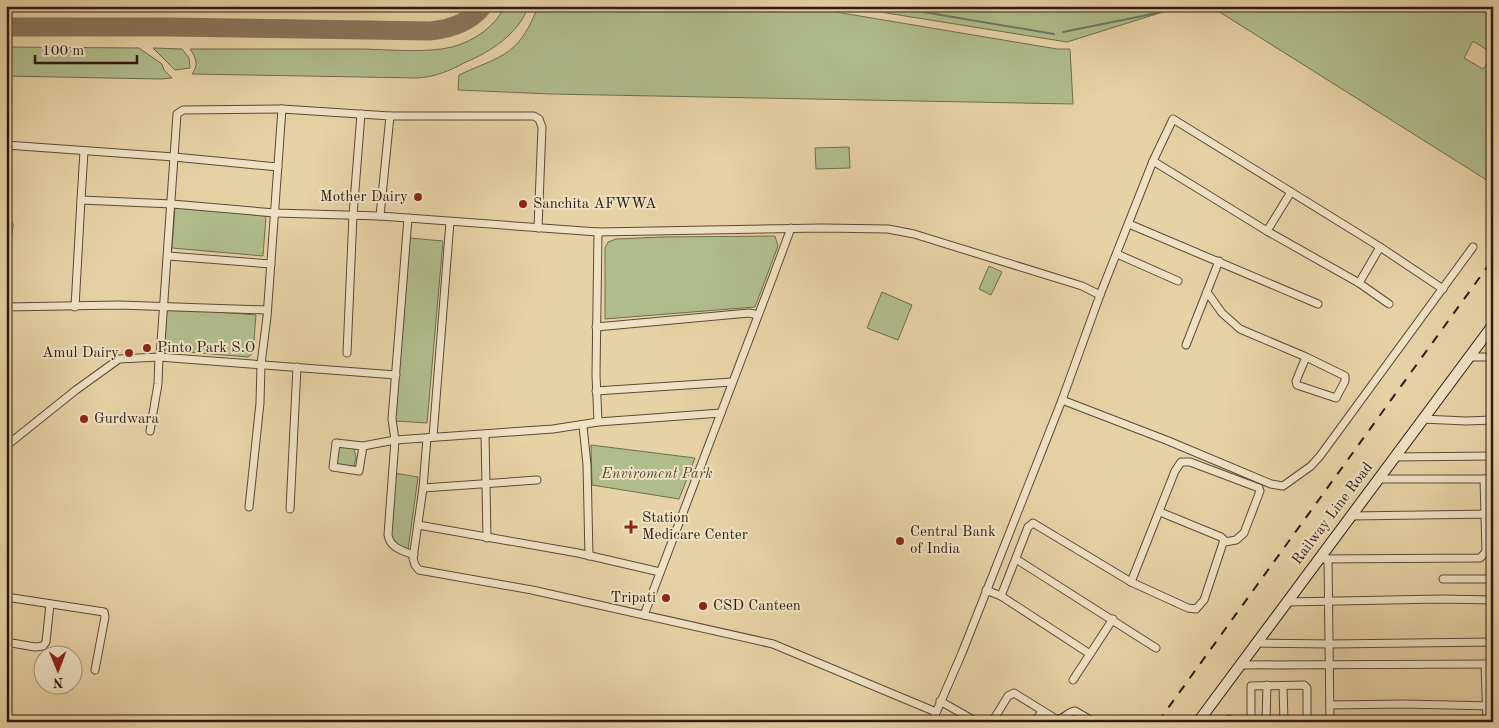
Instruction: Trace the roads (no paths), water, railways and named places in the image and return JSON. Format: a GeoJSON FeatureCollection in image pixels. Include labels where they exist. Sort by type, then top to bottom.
{"type":"FeatureCollection","features":[{"type":"Feature","properties":{"kind":"street"},"geometry":{"type":"LineString","coordinates":[[249,507],[260,403],[261,364],[271,264],[282,109]]}},
{"type":"Feature","properties":{"kind":"street"},"geometry":{"type":"LineString","coordinates":[[150,431],[158,384],[172,204],[176,117],[180,111],[282,109],[390,116],[534,116],[539,119],[542,126],[538,228]]}},
{"type":"Feature","properties":{"kind":"street"},"geometry":{"type":"LineString","coordinates":[[347,353],[353,215],[361,114]]}},
{"type":"Feature","properties":{"kind":"street"},"geometry":{"type":"LineString","coordinates":[[380,216],[390,116]]}},
{"type":"Feature","properties":{"kind":"street"},"geometry":{"type":"LineString","coordinates":[[932,722],[962,653],[1062,400],[1100,294],[1153,161],[1173,119],[1380,247],[1443,289]]}},
{"type":"Feature","properties":{"kind":"street"},"geometry":{"type":"LineString","coordinates":[[6,145],[174,157],[278,167]]}},
{"type":"Feature","properties":{"kind":"street"},"geometry":{"type":"LineString","coordinates":[[75,307],[84,151]]}},
{"type":"Feature","properties":{"kind":"street"},"geometry":{"type":"LineString","coordinates":[[1153,161],[1267,231],[1359,283],[1389,304]]}},
{"type":"Feature","properties":{"kind":"street"},"geometry":{"type":"LineString","coordinates":[[1267,231],[1291,192]]}},
{"type":"Feature","properties":{"kind":"street"},"geometry":{"type":"LineString","coordinates":[[81,200],[172,204],[275,212],[380,216],[598,232],[790,228],[895,229],[1082,286],[1100,294]]}},
{"type":"Feature","properties":{"kind":"street"},"geometry":{"type":"LineString","coordinates":[[408,218],[392,419],[395,440],[388,538],[395,547],[414,556]]}},
{"type":"Feature","properties":{"kind":"street"},"geometry":{"type":"LineString","coordinates":[[6,219],[9,225],[6,252]]}},
{"type":"Feature","properties":{"kind":"street"},"geometry":{"type":"LineString","coordinates":[[450,222],[430,438],[414,556],[416,568],[423,571],[532,590],[773,644],[936,712]]}},
{"type":"Feature","properties":{"kind":"street"},"geometry":{"type":"LineString","coordinates":[[1129,224],[1318,304]]}},
{"type":"Feature","properties":{"kind":"street"},"geometry":{"type":"LineString","coordinates":[[644,615],[790,228]]}},
{"type":"Feature","properties":{"kind":"street"},"geometry":{"type":"LineString","coordinates":[[598,232],[596,327],[598,422]]}},
{"type":"Feature","properties":{"kind":"street"},"geometry":{"type":"LineString","coordinates":[[1359,283],[1380,247]]}},
{"type":"Feature","properties":{"kind":"street"},"geometry":{"type":"LineString","coordinates":[[1062,400],[1166,440],[1271,484],[1283,486],[1311,466],[1320,456],[1473,247]]}},
{"type":"Feature","properties":{"kind":"street"},"geometry":{"type":"LineString","coordinates":[[1117,254],[1178,281]]}},
{"type":"Feature","properties":{"kind":"street"},"geometry":{"type":"LineString","coordinates":[[168,256],[271,264]]}},
{"type":"Feature","properties":{"kind":"street"},"geometry":{"type":"LineString","coordinates":[[1186,344],[1219,261]]}},
{"type":"Feature","properties":{"kind":"street"},"geometry":{"type":"LineString","coordinates":[[1207,292],[1222,313],[1240,329],[1306,357],[1345,376],[1345,381],[1336,398],[1296,384],[1306,357]]}},
{"type":"Feature","properties":{"kind":"street"},"geometry":{"type":"LineString","coordinates":[[6,307],[120,305],[267,310]]}},
{"type":"Feature","properties":{"kind":"street"},"geometry":{"type":"LineString","coordinates":[[596,327],[749,313],[758,315]]}},
{"type":"Feature","properties":{"kind":"street","name":"Railway Line Road"},"geometry":{"type":"LineString","coordinates":[[1201,721],[1287,602],[1323,559],[1350,516],[1422,419],[1469,357],[1489,335],[1493,325]]}},
{"type":"Feature","properties":{"kind":"street"},"geometry":{"type":"LineString","coordinates":[[6,446],[115,361],[126,358],[160,357],[396,375]]}},
{"type":"Feature","properties":{"kind":"street"},"geometry":{"type":"LineString","coordinates":[[1469,357],[1493,357]]}},
{"type":"Feature","properties":{"kind":"street"},"geometry":{"type":"LineString","coordinates":[[290,509],[297,367]]}},
{"type":"Feature","properties":{"kind":"street"},"geometry":{"type":"LineString","coordinates":[[596,391],[732,382]]}},
{"type":"Feature","properties":{"kind":"street"},"geometry":{"type":"LineString","coordinates":[[363,446],[360,471],[333,467],[336,443],[363,446],[395,440],[554,429],[583,426],[598,422],[720,413]]}},
{"type":"Feature","properties":{"kind":"street"},"geometry":{"type":"LineString","coordinates":[[1422,419],[1493,420]]}},
{"type":"Feature","properties":{"kind":"street"},"geometry":{"type":"LineString","coordinates":[[583,426],[587,465],[590,556]]}},
{"type":"Feature","properties":{"kind":"street"},"geometry":{"type":"LineString","coordinates":[[485,434],[488,538]]}},
{"type":"Feature","properties":{"kind":"street"},"geometry":{"type":"LineString","coordinates":[[1395,457],[1493,456]]}},
{"type":"Feature","properties":{"kind":"street"},"geometry":{"type":"LineString","coordinates":[[1130,582],[1160,512],[1175,471],[1183,461],[1258,486],[1260,491],[1244,533],[1236,540],[1224,542]]}},
{"type":"Feature","properties":{"kind":"street"},"geometry":{"type":"LineString","coordinates":[[1378,479],[1493,479]]}},
{"type":"Feature","properties":{"kind":"street"},"geometry":{"type":"LineString","coordinates":[[1330,722],[1330,644],[1323,559],[1480,558],[1489,552],[1489,514],[1484,479]]}},
{"type":"Feature","properties":{"kind":"street"},"geometry":{"type":"LineString","coordinates":[[423,488],[537,480]]}},
{"type":"Feature","properties":{"kind":"street"},"geometry":{"type":"LineString","coordinates":[[1001,596],[1028,527],[1034,523],[1130,582],[1188,608],[1196,609],[1200,607],[1224,542],[1221,536],[1160,512]]}},
{"type":"Feature","properties":{"kind":"street"},"geometry":{"type":"LineString","coordinates":[[1350,516],[1489,514]]}},
{"type":"Feature","properties":{"kind":"street"},"geometry":{"type":"LineString","coordinates":[[418,525],[603,558],[660,572]]}},
{"type":"Feature","properties":{"kind":"street"},"geometry":{"type":"LineString","coordinates":[[1016,559],[1156,648]]}},
{"type":"Feature","properties":{"kind":"street"},"geometry":{"type":"LineString","coordinates":[[1443,579],[1493,579]]}},
{"type":"Feature","properties":{"kind":"street"},"geometry":{"type":"LineString","coordinates":[[986,590],[1001,596],[1090,654]]}},
{"type":"Feature","properties":{"kind":"street"},"geometry":{"type":"LineString","coordinates":[[6,598],[104,612],[105,617],[95,670]]}},
{"type":"Feature","properties":{"kind":"street"},"geometry":{"type":"LineString","coordinates":[[1287,602],[1441,599],[1493,600]]}},
{"type":"Feature","properties":{"kind":"street"},"geometry":{"type":"LineString","coordinates":[[6,642],[35,647],[44,646],[50,604]]}},
{"type":"Feature","properties":{"kind":"street"},"geometry":{"type":"LineString","coordinates":[[1073,680],[1113,619]]}},
{"type":"Feature","properties":{"kind":"street"},"geometry":{"type":"LineString","coordinates":[[1257,643],[1493,642]]}},
{"type":"Feature","properties":{"kind":"street"},"geometry":{"type":"LineString","coordinates":[[1240,665],[1489,664],[1490,707],[1487,722]]}},
{"type":"Feature","properties":{"kind":"street"},"geometry":{"type":"LineString","coordinates":[[1266,685],[1266,722]]}},
{"type":"Feature","properties":{"kind":"street"},"geometry":{"type":"LineString","coordinates":[[1251,722],[1251,686],[1266,685],[1307,686],[1307,722]]}},
{"type":"Feature","properties":{"kind":"street"},"geometry":{"type":"LineString","coordinates":[[1283,686],[1284,722]]}},
{"type":"Feature","properties":{"kind":"street"},"geometry":{"type":"LineString","coordinates":[[992,722],[1008,696],[1012,693],[1058,720],[1075,711],[1094,722]]}},
{"type":"Feature","properties":{"kind":"street"},"geometry":{"type":"LineString","coordinates":[[940,701],[976,722]]}},
{"type":"Feature","properties":{"kind":"street"},"geometry":{"type":"LineString","coordinates":[[1330,705],[1404,704],[1490,707]]}},
{"type":"Feature","properties":{"kind":"street"},"geometry":{"type":"LineString","coordinates":[[1035,722],[1042,711]]}},
{"type":"Feature","properties":{"kind":"waterway"},"geometry":{"type":"LineString","coordinates":[[888,6],[1054,34]]}},
{"type":"Feature","properties":{"kind":"waterway"},"geometry":{"type":"LineString","coordinates":[[1063,32],[1192,6]]}},
{"type":"Feature","properties":{"kind":"railway"},"geometry":{"type":"LineString","coordinates":[[1158,722],[1493,259]]}},
{"type":"Feature","properties":{"kind":"place","name":"Mother Dairy"},"geometry":{"type":"Point","coordinates":[418,197]}},
{"type":"Feature","properties":{"kind":"place","name":"Sanchita AFWWA"},"geometry":{"type":"Point","coordinates":[523,204]}},
{"type":"Feature","properties":{"kind":"place","name":"Pinto Park S.O"},"geometry":{"type":"Point","coordinates":[147,348]}},
{"type":"Feature","properties":{"kind":"place","name":"Amul Dairy"},"geometry":{"type":"Point","coordinates":[129,353]}},
{"type":"Feature","properties":{"kind":"place","name":"Gurdwara"},"geometry":{"type":"Point","coordinates":[84,419]}},
{"type":"Feature","properties":{"kind":"place","name":"Station Medicare Center"},"geometry":{"type":"Point","coordinates":[631,527]}},
{"type":"Feature","properties":{"kind":"place","name":"Central Bank of India"},"geometry":{"type":"Point","coordinates":[900,541]}},
{"type":"Feature","properties":{"kind":"place","name":"Tripati"},"geometry":{"type":"Point","coordinates":[666,598]}},
{"type":"Feature","properties":{"kind":"place","name":"CSD Canteen"},"geometry":{"type":"Point","coordinates":[703,606]}},
{"type":"Feature","properties":{"kind":"park label","name":"Enviroment Park"},"geometry":{"type":"Point","coordinates":[657,474]}}]}
